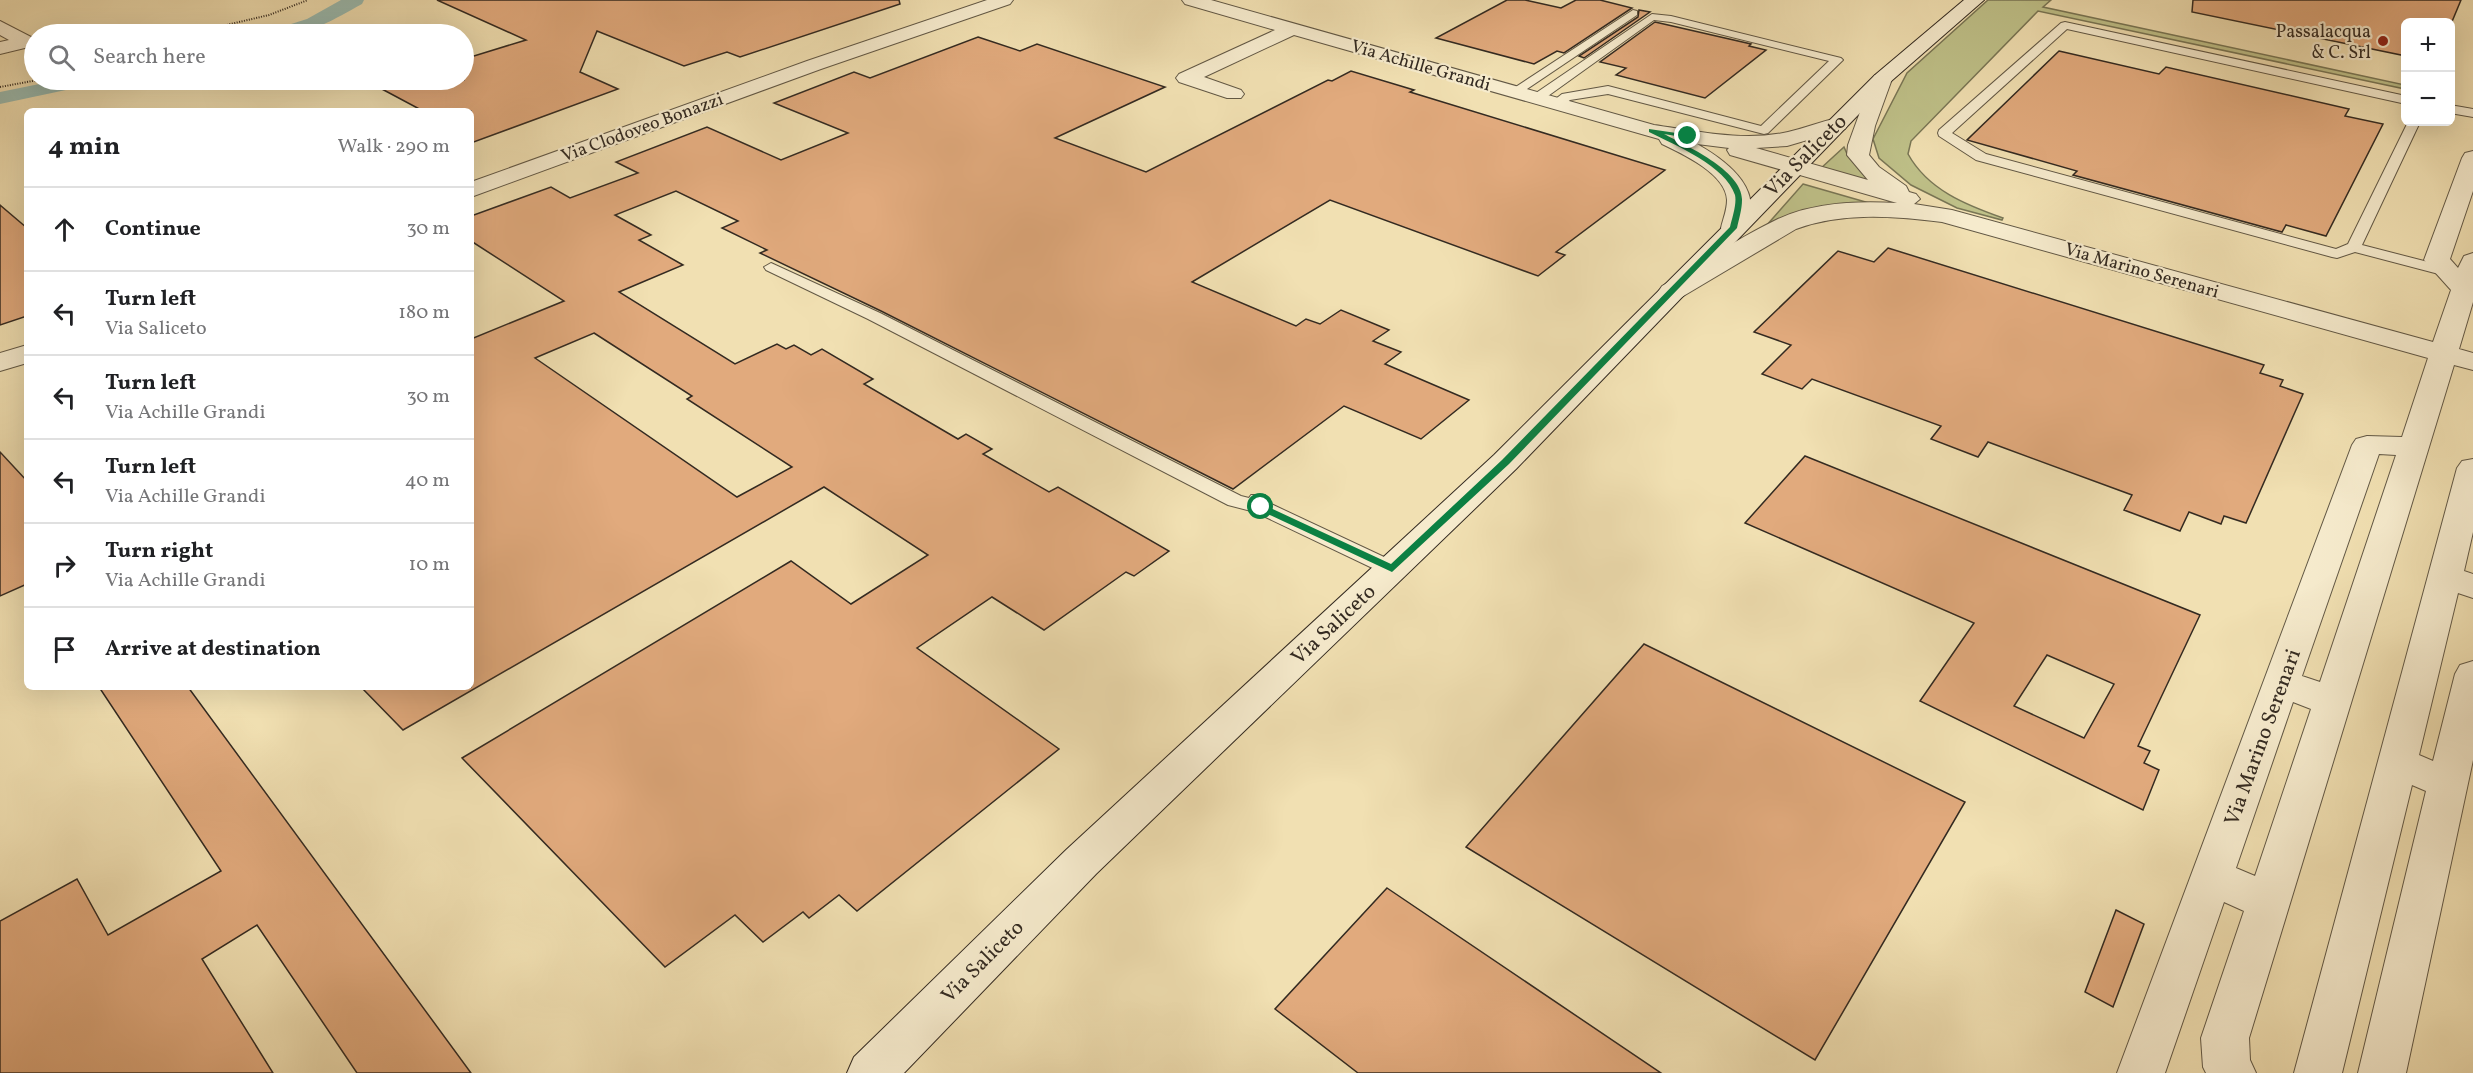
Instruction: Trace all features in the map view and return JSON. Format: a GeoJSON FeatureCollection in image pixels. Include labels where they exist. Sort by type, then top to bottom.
{"type":"FeatureCollection","features":[{"type":"Feature","properties":{"kind":"street","name":"Via Clodoveo Bonazzi"},"geometry":{"type":"LineString","coordinates":[[814,65],[975,0]]}},
{"type":"Feature","properties":{"kind":"street","name":"Via Clodoveo Bonazzi"},"geometry":{"type":"LineString","coordinates":[[474,189],[814,65],[1004,0]]}},
{"type":"Feature","properties":{"kind":"street","name":"Via Achille Grandi"},"geometry":{"type":"LineString","coordinates":[[1191,0],[1790,170]]}},
{"type":"Feature","properties":{"kind":"street","name":"Via Saliceto"},"geometry":{"type":"LineString","coordinates":[[871,1073],[1081,862],[1506,462],[1733,228],[1882,79],[1975,0]]}},
{"type":"Feature","properties":{"kind":"street"},"geometry":{"type":"LineString","coordinates":[[0,27],[24,41]]}},
{"type":"Feature","properties":{"kind":"street"},"geometry":{"type":"LineString","coordinates":[[1233,93],[1186,78],[1292,28]]}},
{"type":"Feature","properties":{"kind":"street"},"geometry":{"type":"LineString","coordinates":[[0,48],[24,42]]}},
{"type":"Feature","properties":{"kind":"street","name":"Via Marino Serenari"},"geometry":{"type":"LineString","coordinates":[[1882,79],[1875,104],[1858,141],[1858,155],[1871,172],[1910,205]]}},
{"type":"Feature","properties":{"kind":"street","name":"Via Achille Grandi"},"geometry":{"type":"LineString","coordinates":[[1683,139],[1755,142],[1787,139],[1837,124]]}},
{"type":"Feature","properties":{"kind":"street","name":"Via Achille Grandi"},"geometry":{"type":"LineString","coordinates":[[1683,139],[1733,183],[1739,198],[1733,228]]}},
{"type":"Feature","properties":{"kind":"street"},"geometry":{"type":"LineString","coordinates":[[2232,1073],[2227,1067],[2225,1038],[2268,902],[2414,446],[2459,358],[2463,274],[2437,260],[2473,158]]}},
{"type":"Feature","properties":{"kind":"street","name":"Via Marino Serenari"},"geometry":{"type":"LineString","coordinates":[[1790,170],[2459,358]]}},
{"type":"Feature","properties":{"kind":"street","name":"Via Marino Serenari"},"geometry":{"type":"LineString","coordinates":[[1671,292],[1787,224],[1803,217],[1827,212],[1910,205]]}},
{"type":"Feature","properties":{"kind":"street"},"geometry":{"type":"LineString","coordinates":[[0,363],[24,354]]}},
{"type":"Feature","properties":{"kind":"street","name":"Via Marino Serenari"},"geometry":{"type":"LineString","coordinates":[[2141,1073],[2367,445],[2414,446]]}},
{"type":"Feature","properties":{"kind":"street"},"geometry":{"type":"LineString","coordinates":[[2318,1073],[2397,763],[2459,581],[2473,468]]}},
{"type":"Feature","properties":{"kind":"street"},"geometry":{"type":"LineString","coordinates":[[2337,527],[2384,544]]}},
{"type":"Feature","properties":{"kind":"street"},"geometry":{"type":"LineString","coordinates":[[2382,1073],[2473,674]]}},
{"type":"Feature","properties":{"kind":"street"},"geometry":{"type":"LineString","coordinates":[[2282,682],[2332,702]]}},
{"type":"Feature","properties":{"kind":"street"},"geometry":{"type":"LineString","coordinates":[[2397,763],[2448,783]]}},
{"type":"Feature","properties":{"kind":"street"},"geometry":{"type":"LineString","coordinates":[[2212,876],[2268,902]]}},
{"type":"Feature","properties":{"kind":"lane"},"geometry":{"type":"LineString","coordinates":[[1514,92],[1634,13]]}},
{"type":"Feature","properties":{"kind":"lane"},"geometry":{"type":"LineString","coordinates":[[1537,98],[1652,17],[1671,19],[1837,60],[1764,130],[1608,90],[1566,97],[1557,104]]}},
{"type":"Feature","properties":{"kind":"lane"},"geometry":{"type":"LineString","coordinates":[[2401,99],[2065,25],[1944,133],[1981,158],[2337,254],[2354,248],[2463,274]]}},
{"type":"Feature","properties":{"kind":"lane"},"geometry":{"type":"LineString","coordinates":[[2455,110],[2473,113]]}},
{"type":"Feature","properties":{"kind":"lane"},"geometry":{"type":"LineString","coordinates":[[2354,248],[2412,126]]}},
{"type":"Feature","properties":{"kind":"lane"},"geometry":{"type":"LineString","coordinates":[[771,267],[874,316],[1235,501],[1259,503],[1392,569]]}},
{"type":"Feature","properties":{"kind":"path"},"geometry":{"type":"LineString","coordinates":[[231,24],[269,15],[308,0]]}},
{"type":"Feature","properties":{"kind":"path"},"geometry":{"type":"LineString","coordinates":[[0,87],[24,83]]}},
{"type":"Feature","properties":{"kind":"green space"},"geometry":{"type":"Polygon","coordinates":[[[1988,0],[2051,0],[2043,7],[2401,84],[2401,88],[2038,11],[1911,141],[1908,154],[1916,167],[1937,187],[1962,202],[2003,218],[2002,220],[1957,208],[1911,185],[1879,158],[1873,139],[1907,73],[1988,0]]]}},
{"type":"Feature","properties":{"kind":"green space"},"geometry":{"type":"Polygon","coordinates":[[[1844,147],[1848,156],[1870,179],[1869,181],[1820,169],[1844,147]]]}},
{"type":"Feature","properties":{"kind":"green space"},"geometry":{"type":"Polygon","coordinates":[[[1803,184],[1876,205],[1820,208],[1794,214],[1766,226],[1803,184]]]}},
{"type":"Feature","properties":{"kind":"building"},"geometry":{"type":"Polygon","coordinates":[[[437,0],[899,0],[900,4],[740,57],[727,52],[684,66],[597,31],[580,72],[618,89],[474,142],[474,108],[417,108],[384,90],[474,90],[474,56],[526,40],[437,0]]]}},
{"type":"Feature","properties":{"kind":"building"},"geometry":{"type":"Polygon","coordinates":[[[1507,0],[1525,0],[1561,8],[1576,0],[1600,0],[1632,8],[1564,53],[1557,51],[1534,64],[1436,38],[1507,0]]]}},
{"type":"Feature","properties":{"kind":"building"},"geometry":{"type":"Polygon","coordinates":[[[2193,0],[2461,0],[2454,18],[2401,18],[2401,55],[2192,12],[2193,0]]]}},
{"type":"Feature","properties":{"kind":"building"},"geometry":{"type":"Polygon","coordinates":[[[1639,10],[1650,12],[1584,58],[1579,56],[1638,17],[1639,10]]]}},
{"type":"Feature","properties":{"kind":"building"},"geometry":{"type":"Polygon","coordinates":[[[1655,22],[1751,44],[1749,46],[1766,50],[1705,98],[1616,75],[1626,68],[1600,62],[1655,22]]]}},
{"type":"Feature","properties":{"kind":"building"},"geometry":{"type":"Polygon","coordinates":[[[978,37],[1020,51],[1037,44],[1165,87],[1055,138],[1146,172],[1328,80],[1332,81],[1351,71],[1414,90],[1410,92],[1665,170],[1556,252],[1565,255],[1538,276],[1330,200],[1192,282],[1296,326],[1306,319],[1320,324],[1341,310],[1389,330],[1373,341],[1401,352],[1385,364],[1469,400],[1421,439],[1344,406],[1233,489],[881,311],[760,253],[767,250],[722,228],[738,221],[676,191],[615,215],[651,235],[639,240],[683,265],[619,292],[735,364],[777,344],[786,349],[794,345],[811,355],[822,349],[873,379],[864,384],[958,439],[966,434],[992,449],[983,454],[1049,492],[1058,487],[1169,551],[1134,576],[1126,572],[1044,630],[992,597],[917,648],[1059,749],[857,911],[839,895],[809,918],[803,912],[763,942],[735,915],[665,967],[462,758],[791,561],[851,604],[928,555],[824,487],[474,689],[474,338],[564,301],[474,243],[474,215],[551,187],[570,198],[638,173],[616,162],[707,127],[781,160],[848,133],[774,103],[854,72],[870,78],[978,37]],[[594,333],[535,358],[737,497],[792,467],[687,399],[692,396],[594,333]]]}},
{"type":"Feature","properties":{"kind":"building"},"geometry":{"type":"Polygon","coordinates":[[[2059,51],[2159,74],[2166,67],[2349,109],[2345,116],[2383,124],[2326,236],[2286,225],[2282,232],[2073,175],[2077,171],[1967,140],[2059,51]]]}},
{"type":"Feature","properties":{"kind":"building"},"geometry":{"type":"Polygon","coordinates":[[[0,205],[24,225],[24,317],[0,325],[0,205]]]}},
{"type":"Feature","properties":{"kind":"building"},"geometry":{"type":"Polygon","coordinates":[[[1888,248],[2264,365],[2260,373],[2283,380],[2280,386],[2303,394],[2246,523],[2224,516],[2221,524],[2189,512],[2180,531],[2124,510],[2132,495],[1988,442],[1978,457],[1931,439],[1941,426],[1812,379],[1802,389],[1762,374],[1791,345],[1754,332],[1838,251],[1874,262],[1888,248]]]}},
{"type":"Feature","properties":{"kind":"building"},"geometry":{"type":"Polygon","coordinates":[[[0,452],[24,478],[24,585],[0,596],[0,452]]]}},
{"type":"Feature","properties":{"kind":"building"},"geometry":{"type":"Polygon","coordinates":[[[1805,456],[2200,615],[2138,746],[2150,751],[2144,763],[2159,770],[2143,810],[1920,701],[1974,623],[1745,523],[1805,456]],[[2047,655],[2014,706],[2084,738],[2114,684],[2047,655]]]}},
{"type":"Feature","properties":{"kind":"building"},"geometry":{"type":"Polygon","coordinates":[[[1644,644],[1965,802],[1815,1060],[1466,847],[1644,644]]]}},
{"type":"Feature","properties":{"kind":"building"},"geometry":{"type":"Polygon","coordinates":[[[101,690],[190,690],[471,1073],[357,1073],[257,925],[202,959],[273,1073],[0,1073],[0,921],[77,879],[108,935],[221,871],[101,690]]]}},
{"type":"Feature","properties":{"kind":"building"},"geometry":{"type":"Polygon","coordinates":[[[364,690],[472,690],[403,730],[364,690]]]}},
{"type":"Feature","properties":{"kind":"building"},"geometry":{"type":"Polygon","coordinates":[[[1387,888],[1661,1073],[1358,1073],[1275,1009],[1387,888]]]}},
{"type":"Feature","properties":{"kind":"building"},"geometry":{"type":"Polygon","coordinates":[[[2116,910],[2144,924],[2113,1007],[2085,992],[2116,910]]]}},
{"type":"Feature","properties":{"kind":"waterway"},"geometry":{"type":"LineString","coordinates":[[311,24],[355,0]]}},
{"type":"Feature","properties":{"kind":"waterway"},"geometry":{"type":"LineString","coordinates":[[0,98],[39,90]]}},
{"type":"Feature","properties":{"kind":"place","name":"Passalacqua & C. Srl"},"geometry":{"type":"Point","coordinates":[2383,41]}},
{"type":"Feature","properties":{"kind":"route"},"geometry":{"type":"LineString","coordinates":[[1261,507],[1392,569],[1506,462],[1733,228],[1739,198],[1733,183],[1704,158],[1652,131],[1688,136]]}}]}
